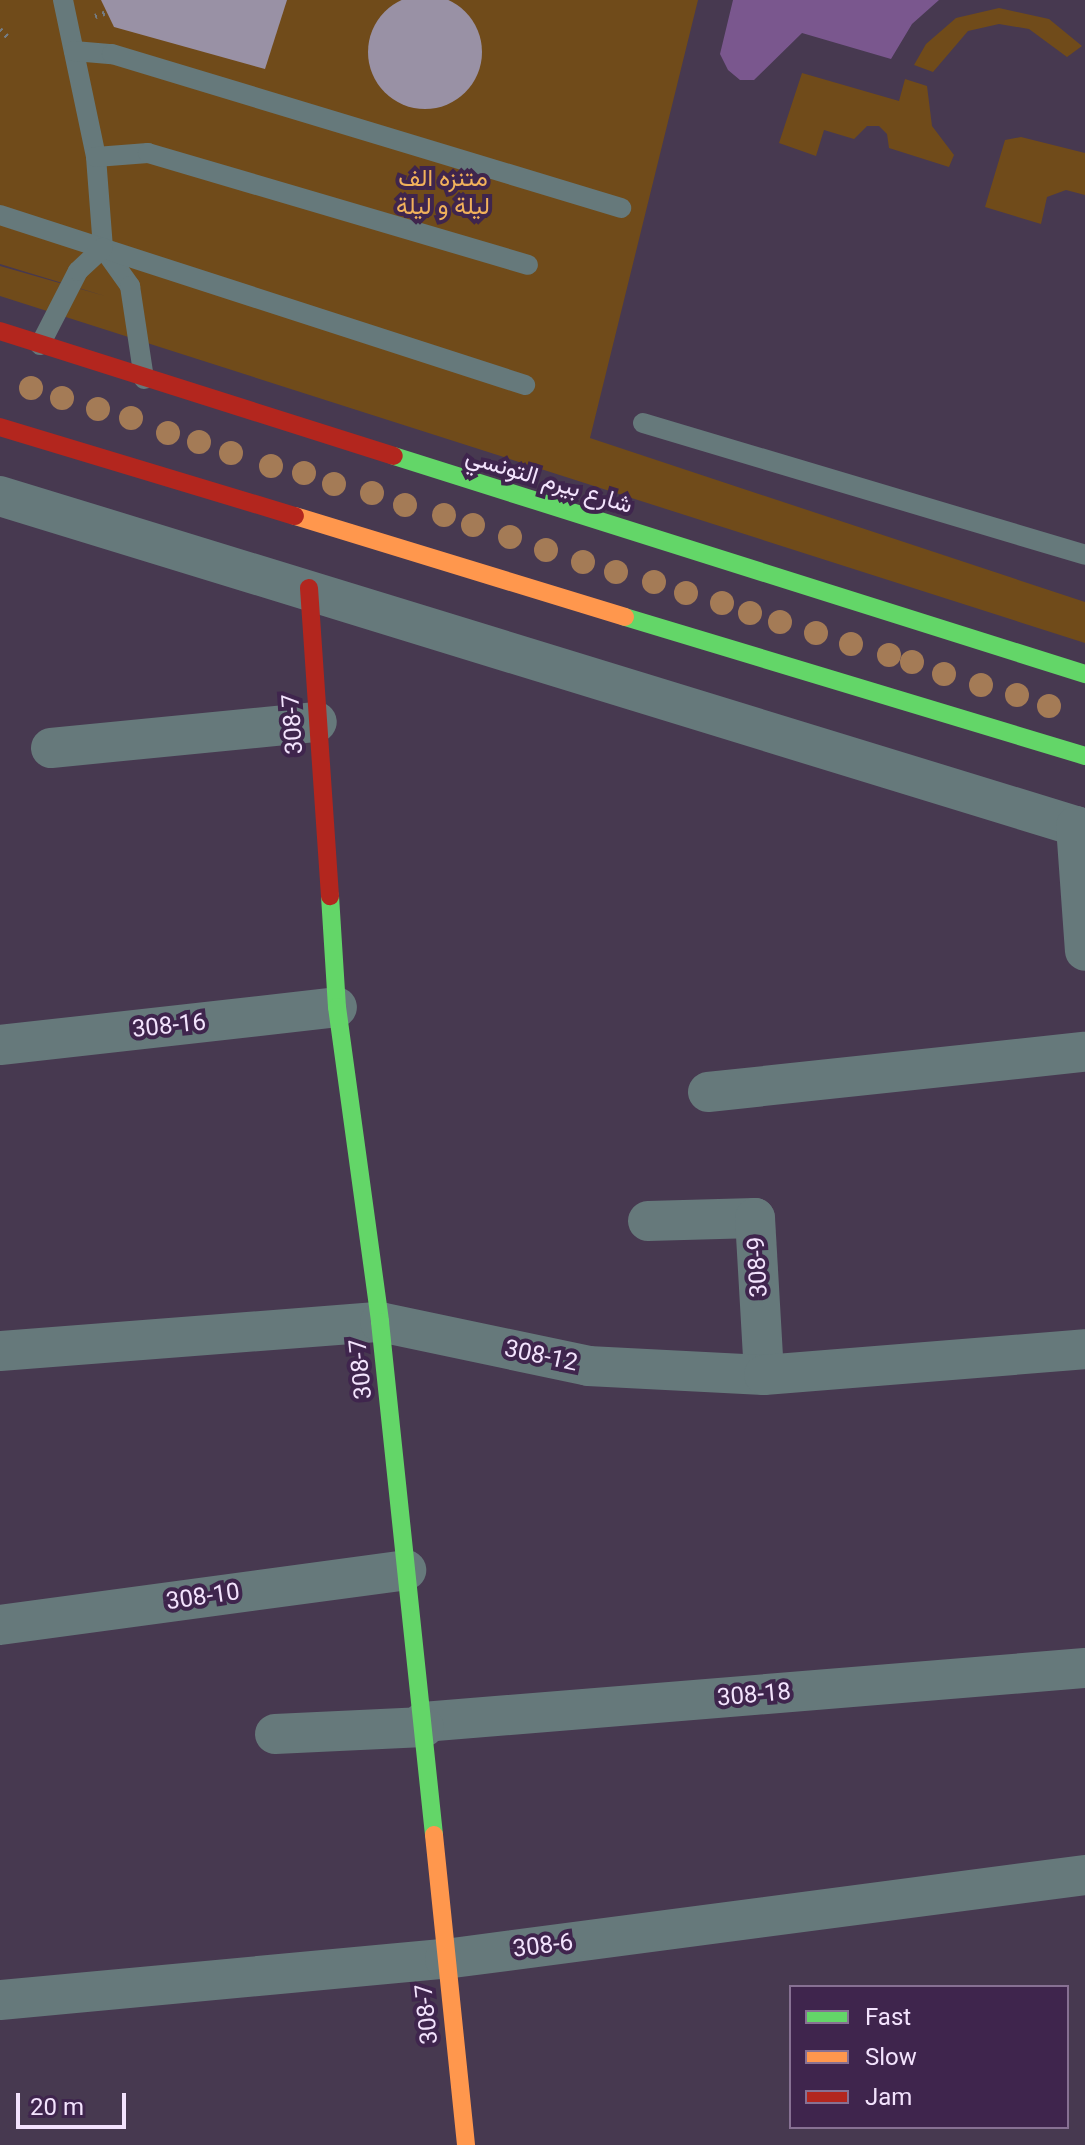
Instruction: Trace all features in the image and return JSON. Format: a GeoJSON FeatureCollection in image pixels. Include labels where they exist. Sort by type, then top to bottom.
{"type":"FeatureCollection","features":[{"type":"Feature","properties":{"kind":"main road","name":"شارع بيرم التونسي"},"geometry":{"type":"LineString","coordinates":[[0,331],[144,380],[1085,674]]}},
{"type":"Feature","properties":{"kind":"main road"},"geometry":{"type":"LineString","coordinates":[[0,427],[1085,756]]}},
{"type":"Feature","properties":{"kind":"main road","name":"308-7"},"geometry":{"type":"LineString","coordinates":[[309,588],[337,1007],[380,1322],[466,2145]]}},
{"type":"Feature","properties":{"kind":"street"},"geometry":{"type":"LineString","coordinates":[[0,496],[309,588],[1081,827],[1085,951]]}},
{"type":"Feature","properties":{"kind":"street"},"geometry":{"type":"LineString","coordinates":[[51,748],[317,722]]}},
{"type":"Feature","properties":{"kind":"street","name":"308-16"},"geometry":{"type":"LineString","coordinates":[[0,1045],[337,1007]]}},
{"type":"Feature","properties":{"kind":"street"},"geometry":{"type":"LineString","coordinates":[[708,1092],[1085,1052]]}},
{"type":"Feature","properties":{"kind":"street","name":"308-9"},"geometry":{"type":"LineString","coordinates":[[648,1221],[755,1218],[764,1375]]}},
{"type":"Feature","properties":{"kind":"street","name":"308-12"},"geometry":{"type":"LineString","coordinates":[[0,1351],[380,1322],[588,1366],[764,1375],[1085,1349]]}},
{"type":"Feature","properties":{"kind":"street","name":"308-10"},"geometry":{"type":"LineString","coordinates":[[0,1625],[406,1570]]}},
{"type":"Feature","properties":{"kind":"street","name":"308-18"},"geometry":{"type":"LineString","coordinates":[[275,1734],[1085,1668]]}},
{"type":"Feature","properties":{"kind":"street","name":"308-6"},"geometry":{"type":"LineString","coordinates":[[0,2000],[445,1959],[1085,1875]]}},
{"type":"Feature","properties":{"kind":"lane"},"geometry":{"type":"LineString","coordinates":[[63,0],[96,157],[103,248],[130,286],[144,380]]}},
{"type":"Feature","properties":{"kind":"lane"},"geometry":{"type":"LineString","coordinates":[[74,51],[112,54],[621,208]]}},
{"type":"Feature","properties":{"kind":"lane"},"geometry":{"type":"LineString","coordinates":[[96,157],[148,153],[528,265]]}},
{"type":"Feature","properties":{"kind":"lane"},"geometry":{"type":"LineString","coordinates":[[0,215],[525,385]]}},
{"type":"Feature","properties":{"kind":"lane"},"geometry":{"type":"LineString","coordinates":[[40,345],[78,271],[103,248]]}},
{"type":"Feature","properties":{"kind":"lane"},"geometry":{"type":"LineString","coordinates":[[643,423],[1085,555]]}},
{"type":"Feature","properties":{"kind":"path"},"geometry":{"type":"LineString","coordinates":[[95,16],[107,12]]}},
{"type":"Feature","properties":{"kind":"path"},"geometry":{"type":"LineString","coordinates":[[0,29],[8,37]]}},
{"type":"Feature","properties":{"kind":"green space","name":"متنزه الف ليلة و ليلة"},"geometry":{"type":"Polygon","coordinates":[[[0,0],[698,0],[590,438],[1085,602],[1085,643],[0,296],[0,266],[105,296],[0,264],[0,0]]]}},
{"type":"Feature","properties":{"kind":"green space"},"geometry":{"type":"Polygon","coordinates":[[[999,8],[1049,19],[1082,46],[1067,57],[1029,29],[999,24],[968,31],[933,72],[914,65],[926,44],[956,18],[999,8]]]}},
{"type":"Feature","properties":{"kind":"green space"},"geometry":{"type":"Polygon","coordinates":[[[802,73],[899,101],[905,79],[927,86],[932,126],[954,155],[949,167],[889,148],[887,134],[879,126],[867,126],[854,139],[824,130],[816,156],[779,143],[802,73]]]}},
{"type":"Feature","properties":{"kind":"green space"},"geometry":{"type":"Polygon","coordinates":[[[1021,137],[1085,153],[1085,195],[1066,190],[1047,197],[1041,224],[985,207],[1005,140],[1021,137]]]}},
{"type":"Feature","properties":{"kind":"shaded area"},"geometry":{"type":"Polygon","coordinates":[[[733,0],[939,0],[912,24],[891,59],[802,33],[754,80],[740,80],[728,70],[720,54],[733,0]]]}},
{"type":"Feature","properties":{"kind":"building"},"geometry":{"type":"Polygon","coordinates":[[[403,-1],[447,-1],[457,4],[473,20],[481,41],[481,63],[473,84],[457,100],[436,108],[414,108],[393,100],[377,84],[369,63],[369,41],[377,20],[384,11],[403,-1]]]}},
{"type":"Feature","properties":{"kind":"building"},"geometry":{"type":"Polygon","coordinates":[[[101,0],[287,0],[265,69],[114,27],[101,0]]]}},
{"type":"Feature","properties":{"kind":"traffic: fast"},"geometry":{"type":"LineString","coordinates":[[394,456],[1085,674]]}},
{"type":"Feature","properties":{"kind":"traffic: fast"},"geometry":{"type":"LineString","coordinates":[[625,617],[1085,756]]}},
{"type":"Feature","properties":{"kind":"traffic: fast"},"geometry":{"type":"LineString","coordinates":[[330,896],[337,1007],[380,1322],[434,1835]]}},
{"type":"Feature","properties":{"kind":"traffic: slow"},"geometry":{"type":"LineString","coordinates":[[295,516],[625,617]]}},
{"type":"Feature","properties":{"kind":"traffic: slow"},"geometry":{"type":"LineString","coordinates":[[434,1835],[466,2145]]}},
{"type":"Feature","properties":{"kind":"traffic: jam"},"geometry":{"type":"LineString","coordinates":[[0,331],[394,456]]}},
{"type":"Feature","properties":{"kind":"traffic: jam"},"geometry":{"type":"LineString","coordinates":[[0,427],[295,516]]}},
{"type":"Feature","properties":{"kind":"traffic: jam"},"geometry":{"type":"LineString","coordinates":[[309,588],[330,896]]}}]}
